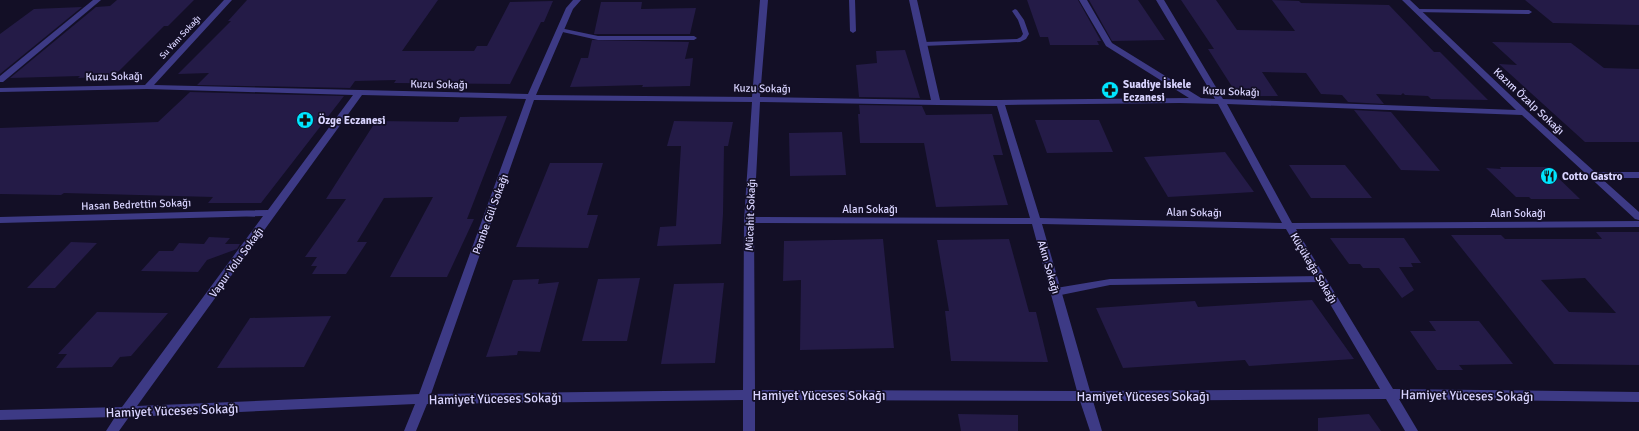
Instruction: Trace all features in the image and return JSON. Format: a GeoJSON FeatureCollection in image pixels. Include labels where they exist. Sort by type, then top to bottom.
{"type":"FeatureCollection","features":[{"type":"Feature","properties":{"kind":"street"},"geometry":{"type":"LineString","coordinates":[[0,80],[97,0]]}},
{"type":"Feature","properties":{"kind":"street","name":"Su Yanı Sokağı"},"geometry":{"type":"LineString","coordinates":[[147,87],[228,0]]}},
{"type":"Feature","properties":{"kind":"street","name":"Pembe Gül Sokağı"},"geometry":{"type":"LineString","coordinates":[[410,431],[423,399],[531,97],[570,8],[577,0]]}},
{"type":"Feature","properties":{"kind":"street","name":"Mücahit Sokağı"},"geometry":{"type":"LineString","coordinates":[[749,431],[749,220],[756,99],[764,0]]}},
{"type":"Feature","properties":{"kind":"street"},"geometry":{"type":"LineString","coordinates":[[913,0],[936,102]]}},
{"type":"Feature","properties":{"kind":"street"},"geometry":{"type":"LineString","coordinates":[[1083,0],[1109,44],[1200,101]]}},
{"type":"Feature","properties":{"kind":"street","name":"Küçükağa Sokağı"},"geometry":{"type":"LineString","coordinates":[[1160,0],[1221,102],[1289,226],[1412,431]]}},
{"type":"Feature","properties":{"kind":"street","name":"Kazım Özalp Sokağı"},"geometry":{"type":"LineString","coordinates":[[1406,0],[1524,113],[1594,175],[1639,218]]}},
{"type":"Feature","properties":{"kind":"street","name":"Kuzu Sokağı"},"geometry":{"type":"LineString","coordinates":[[0,90],[147,87],[531,97],[1000,103],[1200,101],[1524,113]]}},
{"type":"Feature","properties":{"kind":"street","name":"Vapur Yolu Sokağı"},"geometry":{"type":"LineString","coordinates":[[112,431],[359,93]]}},
{"type":"Feature","properties":{"kind":"street","name":"Akın Sokağı"},"geometry":{"type":"LineString","coordinates":[[1000,103],[1036,221],[1096,431]]}},
{"type":"Feature","properties":{"kind":"street"},"geometry":{"type":"LineString","coordinates":[[1594,175],[1639,176]]}},
{"type":"Feature","properties":{"kind":"street","name":"Hasan Bedrettin Sokağı"},"geometry":{"type":"LineString","coordinates":[[0,220],[272,213]]}},
{"type":"Feature","properties":{"kind":"street","name":"Alan Sokağı"},"geometry":{"type":"LineString","coordinates":[[749,220],[1036,221],[1289,226],[1639,224]]}},
{"type":"Feature","properties":{"kind":"street","name":"Hamiyet Yüceses Sokağı"},"geometry":{"type":"LineString","coordinates":[[0,415],[125,412],[423,399],[750,395],[1085,396],[1389,394],[1639,397]]}},
{"type":"Feature","properties":{"kind":"lane"},"geometry":{"type":"LineString","coordinates":[[852,0],[854,31]]}},
{"type":"Feature","properties":{"kind":"lane"},"geometry":{"type":"LineString","coordinates":[[923,44],[1018,42],[1024,38],[1026,34],[1021,20],[1015,11]]}},
{"type":"Feature","properties":{"kind":"lane"},"geometry":{"type":"LineString","coordinates":[[1417,11],[1529,12]]}},
{"type":"Feature","properties":{"kind":"lane"},"geometry":{"type":"LineString","coordinates":[[560,30],[598,38],[694,38]]}},
{"type":"Feature","properties":{"kind":"lane"},"geometry":{"type":"LineString","coordinates":[[1056,292],[1110,282],[1321,279]]}},
{"type":"Feature","properties":{"kind":"building"},"geometry":{"type":"Polygon","coordinates":[[[117,0],[194,0],[168,26],[164,26],[114,76],[78,78],[80,76],[10,78],[96,7],[110,6],[117,0]]]}},
{"type":"Feature","properties":{"kind":"building"},"geometry":{"type":"Polygon","coordinates":[[[247,0],[438,0],[402,51],[474,51],[477,46],[487,46],[510,2],[553,1],[544,22],[541,22],[510,84],[394,83],[396,80],[355,81],[350,88],[197,85],[209,73],[178,74],[231,21],[228,21],[247,0]]]}},
{"type":"Feature","properties":{"kind":"building"},"geometry":{"type":"Polygon","coordinates":[[[1027,0],[1078,0],[1101,41],[1097,41],[1099,45],[1050,45],[1048,37],[1040,37],[1027,0]]]}},
{"type":"Feature","properties":{"kind":"building"},"geometry":{"type":"Polygon","coordinates":[[[1089,0],[1138,0],[1165,40],[1112,41],[1089,0]]]}},
{"type":"Feature","properties":{"kind":"building"},"geometry":{"type":"Polygon","coordinates":[[[1181,0],[1216,0],[1237,30],[1295,31],[1272,0],[1299,1],[1301,3],[1389,5],[1434,52],[1440,52],[1488,100],[1431,99],[1428,96],[1405,95],[1403,93],[1401,95],[1376,94],[1384,104],[1348,102],[1342,95],[1321,94],[1306,73],[1262,72],[1278,96],[1238,96],[1208,49],[1214,49],[1181,0]]]}},
{"type":"Feature","properties":{"kind":"building"},"geometry":{"type":"Polygon","coordinates":[[[1525,0],[1639,0],[1639,25],[1553,23],[1525,0]]]}},
{"type":"Feature","properties":{"kind":"building"},"geometry":{"type":"Polygon","coordinates":[[[601,2],[642,2],[641,9],[696,8],[690,34],[594,34],[601,2]]]}},
{"type":"Feature","properties":{"kind":"building"},"geometry":{"type":"Polygon","coordinates":[[[82,7],[0,74],[0,34],[34,9],[82,7]]]}},
{"type":"Feature","properties":{"kind":"building"},"geometry":{"type":"Polygon","coordinates":[[[592,40],[689,42],[685,59],[693,58],[690,86],[642,87],[643,85],[570,87],[581,58],[588,58],[592,40]]]}},
{"type":"Feature","properties":{"kind":"building"},"geometry":{"type":"Polygon","coordinates":[[[1492,42],[1571,43],[1604,68],[1639,69],[1639,142],[1585,142],[1499,64],[1517,65],[1492,42]]]}},
{"type":"Feature","properties":{"kind":"building"},"geometry":{"type":"Polygon","coordinates":[[[905,50],[920,98],[859,97],[856,65],[877,63],[876,51],[905,50]]]}},
{"type":"Feature","properties":{"kind":"building"},"geometry":{"type":"Polygon","coordinates":[[[190,92],[344,96],[261,203],[208,203],[213,197],[64,193],[61,195],[0,194],[0,128],[158,122],[190,92]]]}},
{"type":"Feature","properties":{"kind":"building"},"geometry":{"type":"Polygon","coordinates":[[[859,105],[922,106],[926,115],[992,114],[1003,155],[993,155],[1008,205],[936,207],[924,143],[860,143],[858,114],[860,114],[859,105]]]}},
{"type":"Feature","properties":{"kind":"building"},"geometry":{"type":"Polygon","coordinates":[[[1354,110],[1391,112],[1440,171],[1401,170],[1354,110]]]}},
{"type":"Feature","properties":{"kind":"building"},"geometry":{"type":"Polygon","coordinates":[[[507,116],[467,219],[474,219],[447,277],[390,277],[433,197],[384,198],[357,242],[367,242],[346,274],[312,274],[317,266],[311,266],[317,257],[305,257],[346,199],[326,199],[376,121],[458,122],[460,117],[507,116]]]}},
{"type":"Feature","properties":{"kind":"building"},"geometry":{"type":"Polygon","coordinates":[[[1035,120],[1099,120],[1113,152],[1047,153],[1035,120]]]}},
{"type":"Feature","properties":{"kind":"building"},"geometry":{"type":"Polygon","coordinates":[[[674,121],[733,122],[728,146],[724,146],[721,244],[657,246],[660,227],[676,226],[681,146],[667,146],[674,121]]]}},
{"type":"Feature","properties":{"kind":"building"},"geometry":{"type":"Polygon","coordinates":[[[842,132],[846,175],[790,176],[789,133],[842,132]]]}},
{"type":"Feature","properties":{"kind":"building"},"geometry":{"type":"Polygon","coordinates":[[[1225,152],[1254,192],[1168,197],[1144,157],[1225,152]]]}},
{"type":"Feature","properties":{"kind":"building"},"geometry":{"type":"Polygon","coordinates":[[[550,163],[603,163],[587,215],[598,215],[588,248],[516,247],[550,163]]]}},
{"type":"Feature","properties":{"kind":"building"},"geometry":{"type":"Polygon","coordinates":[[[1289,165],[1345,165],[1372,198],[1311,198],[1289,165]]]}},
{"type":"Feature","properties":{"kind":"building"},"geometry":{"type":"Polygon","coordinates":[[[1500,167],[1547,167],[1580,199],[1531,199],[1529,197],[1516,197],[1486,168],[1501,169],[1500,167]]]}},
{"type":"Feature","properties":{"kind":"building"},"geometry":{"type":"Polygon","coordinates":[[[1596,232],[1639,232],[1639,365],[1554,364],[1451,235],[1501,235],[1505,239],[1602,239],[1596,232]],[[1585,278],[1541,280],[1569,312],[1616,313],[1585,278]]]}},
{"type":"Feature","properties":{"kind":"building"},"geometry":{"type":"Polygon","coordinates":[[[209,237],[230,238],[225,244],[240,244],[237,249],[207,260],[198,272],[141,271],[159,251],[173,251],[179,243],[204,244],[209,237]]]}},
{"type":"Feature","properties":{"kind":"building"},"geometry":{"type":"Polygon","coordinates":[[[1330,238],[1404,238],[1421,263],[1411,263],[1413,267],[1399,267],[1414,290],[1402,298],[1379,268],[1363,268],[1360,264],[1349,264],[1330,238]]]}},
{"type":"Feature","properties":{"kind":"building"},"geometry":{"type":"Polygon","coordinates":[[[883,239],[894,348],[800,350],[801,280],[783,281],[784,241],[883,239]]]}},
{"type":"Feature","properties":{"kind":"building"},"geometry":{"type":"Polygon","coordinates":[[[1009,239],[1029,312],[1036,312],[1048,362],[951,361],[945,311],[949,311],[937,240],[1009,239]]]}},
{"type":"Feature","properties":{"kind":"building"},"geometry":{"type":"Polygon","coordinates":[[[71,242],[97,243],[55,288],[27,288],[71,242]]]}},
{"type":"Feature","properties":{"kind":"building"},"geometry":{"type":"Polygon","coordinates":[[[640,278],[627,341],[582,341],[598,279],[640,278]]]}},
{"type":"Feature","properties":{"kind":"building"},"geometry":{"type":"Polygon","coordinates":[[[539,279],[538,284],[559,282],[540,352],[518,351],[517,355],[486,357],[513,280],[539,279]]]}},
{"type":"Feature","properties":{"kind":"building"},"geometry":{"type":"Polygon","coordinates":[[[724,283],[715,363],[661,364],[674,284],[724,283]]]}},
{"type":"Feature","properties":{"kind":"building"},"geometry":{"type":"Polygon","coordinates":[[[1312,300],[1354,359],[1249,366],[1245,360],[1123,368],[1096,308],[1195,301],[1198,307],[1312,300]]]}},
{"type":"Feature","properties":{"kind":"building"},"geometry":{"type":"Polygon","coordinates":[[[97,312],[168,313],[131,356],[120,357],[112,367],[56,368],[67,354],[58,354],[97,312]]]}},
{"type":"Feature","properties":{"kind":"building"},"geometry":{"type":"Polygon","coordinates":[[[331,316],[304,367],[217,368],[250,318],[331,316]]]}},
{"type":"Feature","properties":{"kind":"building"},"geometry":{"type":"Polygon","coordinates":[[[1429,321],[1479,321],[1513,364],[1459,365],[1463,370],[1437,370],[1410,331],[1436,331],[1429,321]]]}},
{"type":"Feature","properties":{"kind":"building"},"geometry":{"type":"Polygon","coordinates":[[[958,414],[1018,415],[1018,431],[961,431],[958,414]]]}},
{"type":"Feature","properties":{"kind":"building"},"geometry":{"type":"Polygon","coordinates":[[[1369,414],[1381,431],[1318,431],[1318,418],[1369,414]]]}},
{"type":"Feature","properties":{"kind":"place","name":"Suadiye İskele Eczanesi"},"geometry":{"type":"Point","coordinates":[1110,90]}},
{"type":"Feature","properties":{"kind":"place","name":"Özge Eczanesi"},"geometry":{"type":"Point","coordinates":[305,120]}},
{"type":"Feature","properties":{"kind":"place","name":"Cotto Gastro"},"geometry":{"type":"Point","coordinates":[1549,176]}}]}
